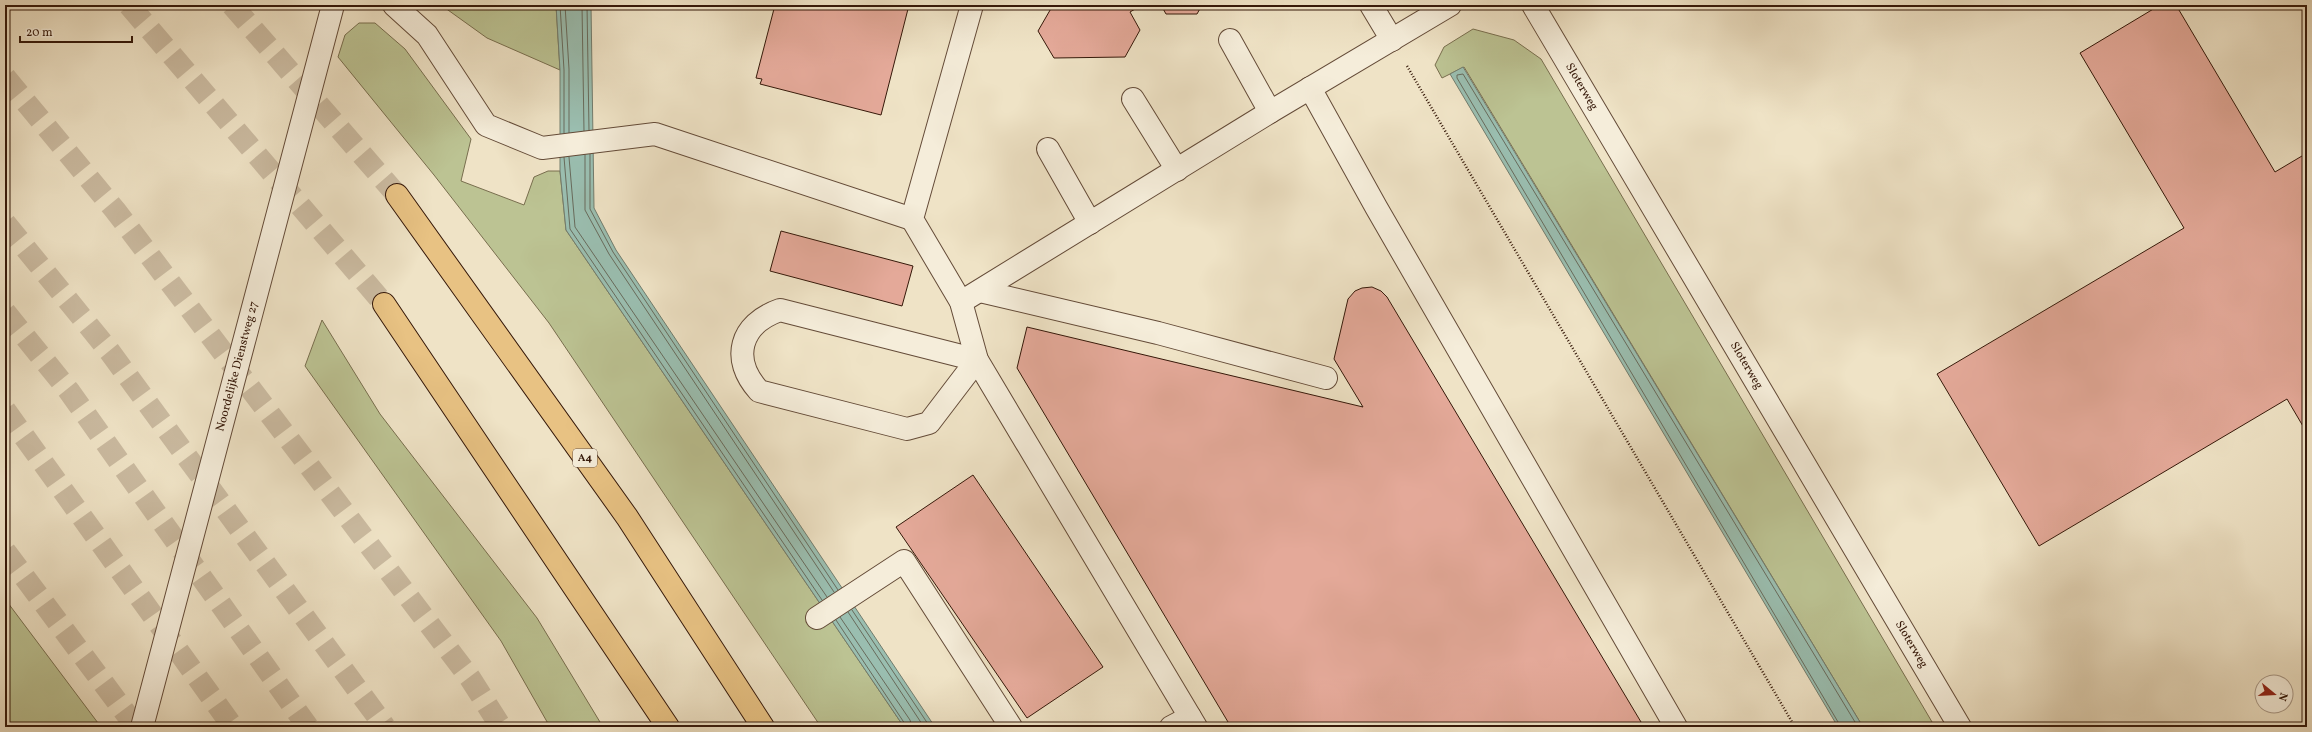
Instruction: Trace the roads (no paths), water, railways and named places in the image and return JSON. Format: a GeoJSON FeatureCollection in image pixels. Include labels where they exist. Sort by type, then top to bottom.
{"type":"FeatureCollection","features":[{"type":"Feature","properties":{"kind":"highway","name":"A4"},"geometry":{"type":"LineString","coordinates":[[397,195],[627,516],[763,727]]}},
{"type":"Feature","properties":{"kind":"highway"},"geometry":{"type":"LineString","coordinates":[[384,304],[668,727]]}},
{"type":"Feature","properties":{"kind":"street","name":"Noordelijke Dienstweg 27"},"geometry":{"type":"LineString","coordinates":[[142,727],[333,5]]}},
{"type":"Feature","properties":{"kind":"street"},"geometry":{"type":"LineString","coordinates":[[394,5],[427,35],[486,125],[542,148],[655,134],[912,219],[961,302],[977,360],[1193,722],[1171,727]]}},
{"type":"Feature","properties":{"kind":"street"},"geometry":{"type":"LineString","coordinates":[[912,219],[972,5]]}},
{"type":"Feature","properties":{"kind":"street"},"geometry":{"type":"LineString","coordinates":[[1371,5],[1392,40]]}},
{"type":"Feature","properties":{"kind":"street"},"geometry":{"type":"LineString","coordinates":[[961,302],[1270,112],[1450,5]]}},
{"type":"Feature","properties":{"kind":"street","name":"Sloterweg"},"geometry":{"type":"LineString","coordinates":[[1533,5],[1960,727]]}},
{"type":"Feature","properties":{"kind":"street"},"geometry":{"type":"LineString","coordinates":[[1230,40],[1270,112]]}},
{"type":"Feature","properties":{"kind":"street"},"geometry":{"type":"LineString","coordinates":[[1310,88],[1376,207],[1676,727]]}},
{"type":"Feature","properties":{"kind":"street"},"geometry":{"type":"LineString","coordinates":[[1133,99],[1177,170]]}},
{"type":"Feature","properties":{"kind":"street"},"geometry":{"type":"LineString","coordinates":[[1048,149],[1090,223]]}},
{"type":"Feature","properties":{"kind":"street"},"geometry":{"type":"LineString","coordinates":[[980,291],[1158,333],[1326,378]]}},
{"type":"Feature","properties":{"kind":"street"},"geometry":{"type":"LineString","coordinates":[[780,310],[977,360],[929,422],[907,430],[759,391],[749,379],[743,366],[742,351],[746,336],[754,324],[766,315],[780,310]]}},
{"type":"Feature","properties":{"kind":"street"},"geometry":{"type":"LineString","coordinates":[[817,618],[904,561],[1011,727]]}},
{"type":"Feature","properties":{"kind":"water"},"geometry":{"type":"Polygon","coordinates":[[[556,5],[591,5],[594,208],[616,250],[935,727],[904,727],[566,230],[560,171],[560,70],[556,5]]]}},
{"type":"Feature","properties":{"kind":"water"},"geometry":{"type":"Polygon","coordinates":[[[1463,67],[1863,727],[1838,727],[1450,74],[1463,67]]]}},
{"type":"Feature","properties":{"kind":"tunnel"},"geometry":{"type":"LineString","coordinates":[[129,5],[384,304]]}},
{"type":"Feature","properties":{"kind":"tunnel"},"geometry":{"type":"LineString","coordinates":[[232,5],[397,195]]}},
{"type":"Feature","properties":{"kind":"tunnel"},"geometry":{"type":"LineString","coordinates":[[5,77],[115,210],[470,678],[501,727]]}},
{"type":"Feature","properties":{"kind":"tunnel"},"geometry":{"type":"LineString","coordinates":[[5,223],[110,352],[385,727]]}},
{"type":"Feature","properties":{"kind":"tunnel"},"geometry":{"type":"LineString","coordinates":[[5,312],[69,391],[308,727]]}},
{"type":"Feature","properties":{"kind":"tunnel"},"geometry":{"type":"LineString","coordinates":[[5,410],[233,727]]}},
{"type":"Feature","properties":{"kind":"tunnel"},"geometry":{"type":"LineString","coordinates":[[5,551],[136,727]]}}]}
